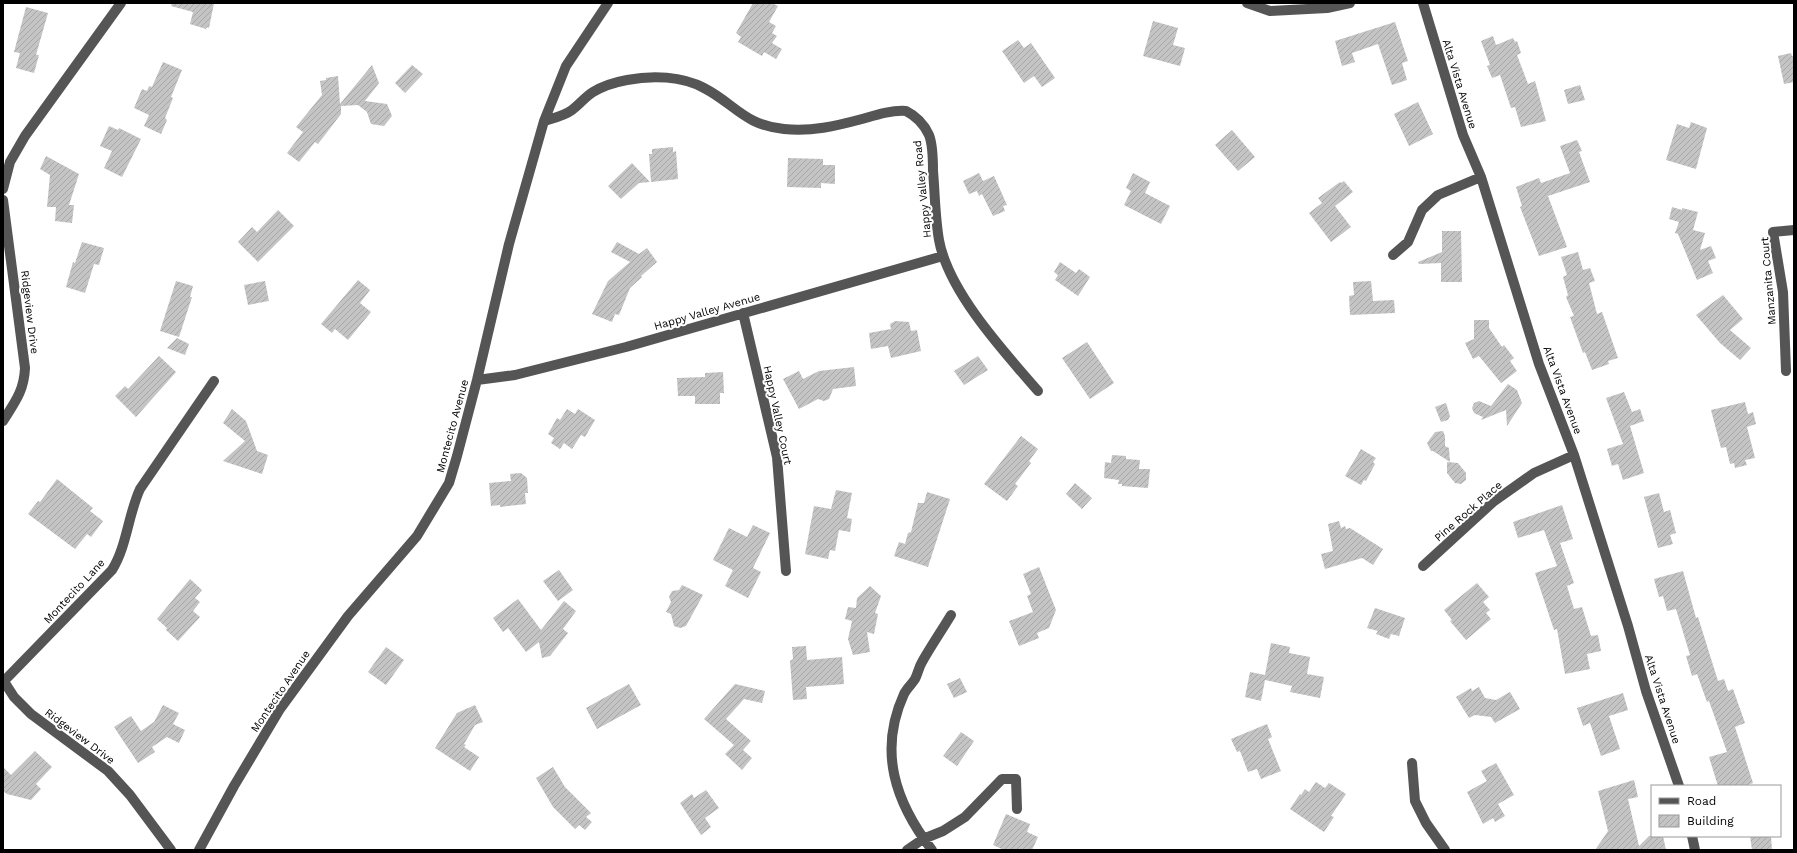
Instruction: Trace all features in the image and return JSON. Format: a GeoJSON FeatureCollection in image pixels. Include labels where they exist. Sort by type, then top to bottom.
{"type":"FeatureCollection","features":[{"type":"Feature","properties":{"kind":"street"},"geometry":{"type":"LineString","coordinates":[[3,189],[10,162],[25,136],[121,3]]}},
{"type":"Feature","properties":{"kind":"street","name":"Montecito Avenue"},"geometry":{"type":"LineString","coordinates":[[199,850],[234,786],[280,709],[348,616],[417,536],[440,499],[454,469],[477,380],[509,244],[544,121],[569,60],[608,3]]}},
{"type":"Feature","properties":{"kind":"street"},"geometry":{"type":"LineString","coordinates":[[1247,3],[1270,11],[1327,8],[1350,3]]}},
{"type":"Feature","properties":{"kind":"street","name":"Alta Vista Avenue"},"geometry":{"type":"LineString","coordinates":[[1423,3],[1462,135],[1481,176],[1539,364],[1574,456],[1646,691],[1679,785]]}},
{"type":"Feature","properties":{"kind":"street","name":"Happy Valley Road"},"geometry":{"type":"LineString","coordinates":[[544,121],[556,118],[572,110],[592,93],[602,87],[628,80],[655,77],[669,78],[705,88],[744,116],[769,127],[785,129],[825,128],[888,112],[906,111],[919,120],[930,136],[937,222],[943,256],[954,280],[999,347],[1038,391]]}},
{"type":"Feature","properties":{"kind":"street"},"geometry":{"type":"LineString","coordinates":[[1393,255],[1408,242],[1422,210],[1438,195],[1481,176]]}},
{"type":"Feature","properties":{"kind":"street","name":"Ridgeview Drive"},"geometry":{"type":"LineString","coordinates":[[3,200],[25,368],[19,398],[3,421]]}},
{"type":"Feature","properties":{"kind":"street","name":"Manzanita Court"},"geometry":{"type":"LineString","coordinates":[[1786,371],[1783,292],[1774,232],[1794,230]]}},
{"type":"Feature","properties":{"kind":"street","name":"Happy Valley Avenue"},"geometry":{"type":"LineString","coordinates":[[477,380],[522,373],[626,347],[943,256]]}},
{"type":"Feature","properties":{"kind":"street","name":"Happy Valley Court"},"geometry":{"type":"LineString","coordinates":[[743,313],[777,457],[786,570]]}},
{"type":"Feature","properties":{"kind":"street","name":"Montecito Lane"},"geometry":{"type":"LineString","coordinates":[[3,681],[112,570],[118,561],[135,501],[140,489],[214,382]]}},
{"type":"Feature","properties":{"kind":"street","name":"Pine Rock Place"},"geometry":{"type":"LineString","coordinates":[[1423,566],[1493,502],[1534,473],[1574,456]]}},
{"type":"Feature","properties":{"kind":"street"},"geometry":{"type":"LineString","coordinates":[[932,850],[917,830],[897,788],[891,763],[891,734],[898,707],[905,692],[916,678],[921,663],[952,615]]}},
{"type":"Feature","properties":{"kind":"street","name":"Ridgeview Drive"},"geometry":{"type":"LineString","coordinates":[[3,681],[14,697],[31,714],[108,770],[130,795],[171,850]]}},
{"type":"Feature","properties":{"kind":"street"},"geometry":{"type":"LineString","coordinates":[[1412,763],[1415,801],[1426,823],[1445,850]]}},
{"type":"Feature","properties":{"kind":"street"},"geometry":{"type":"LineString","coordinates":[[908,850],[923,839],[942,831],[965,816],[1002,779],[1016,779],[1017,809]]}},
{"type":"Feature","properties":{"kind":"street"},"geometry":{"type":"LineString","coordinates":[[1692,837],[1695,850]]}},
{"type":"Feature","properties":{"kind":"building"},"geometry":{"type":"Polygon","coordinates":[[[172,3],[214,3],[209,28],[207,27],[206,29],[190,24],[193,12],[171,6],[172,3]]]}},
{"type":"Feature","properties":{"kind":"building"},"geometry":{"type":"Polygon","coordinates":[[[753,3],[772,3],[778,6],[769,22],[776,26],[772,33],[777,36],[772,43],[782,49],[776,59],[764,52],[762,56],[738,42],[741,37],[736,33],[753,3]]]}},
{"type":"Feature","properties":{"kind":"building"},"geometry":{"type":"Polygon","coordinates":[[[26,7],[48,13],[36,55],[39,55],[34,73],[16,68],[20,53],[14,52],[26,7]]]}},
{"type":"Feature","properties":{"kind":"building"},"geometry":{"type":"Polygon","coordinates":[[[1153,21],[1178,28],[1173,45],[1185,48],[1180,66],[1143,56],[1153,21]]]}},
{"type":"Feature","properties":{"kind":"building"},"geometry":{"type":"Polygon","coordinates":[[[1395,22],[1408,61],[1402,63],[1407,80],[1392,85],[1378,44],[1352,53],[1355,62],[1342,66],[1335,41],[1395,22]]]}},
{"type":"Feature","properties":{"kind":"building"},"geometry":{"type":"Polygon","coordinates":[[[1493,36],[1496,45],[1513,38],[1515,42],[1517,41],[1521,53],[1517,55],[1528,84],[1535,81],[1546,121],[1521,127],[1515,107],[1511,108],[1500,75],[1492,78],[1487,66],[1490,65],[1481,41],[1493,36]]]}},
{"type":"Feature","properties":{"kind":"building"},"geometry":{"type":"Polygon","coordinates":[[[1018,40],[1024,48],[1031,43],[1055,78],[1042,87],[1034,76],[1024,83],[1002,51],[1018,40]]]}},
{"type":"Feature","properties":{"kind":"building"},"geometry":{"type":"Polygon","coordinates":[[[1791,53],[1792,56],[1794,56],[1794,82],[1784,84],[1778,56],[1791,53]]]}},
{"type":"Feature","properties":{"kind":"building"},"geometry":{"type":"Polygon","coordinates":[[[163,62],[182,70],[171,97],[173,98],[165,118],[167,120],[161,134],[144,126],[149,115],[134,108],[142,89],[147,91],[149,86],[152,87],[163,62]]]}},
{"type":"Feature","properties":{"kind":"building"},"geometry":{"type":"Polygon","coordinates":[[[372,65],[379,83],[365,101],[387,104],[392,116],[384,126],[371,124],[367,112],[358,105],[341,106],[341,114],[318,144],[315,142],[299,162],[287,153],[303,132],[296,127],[322,95],[320,81],[326,80],[326,78],[338,76],[340,104],[372,65]]]}},
{"type":"Feature","properties":{"kind":"building"},"geometry":{"type":"Polygon","coordinates":[[[412,65],[423,74],[405,93],[395,83],[412,65]]]}},
{"type":"Feature","properties":{"kind":"building"},"geometry":{"type":"Polygon","coordinates":[[[1580,85],[1585,100],[1568,104],[1564,90],[1580,85]]]}},
{"type":"Feature","properties":{"kind":"building"},"geometry":{"type":"Polygon","coordinates":[[[1418,102],[1433,134],[1409,146],[1394,114],[1418,102]]]}},
{"type":"Feature","properties":{"kind":"building"},"geometry":{"type":"Polygon","coordinates":[[[1691,122],[1707,128],[1696,169],[1666,160],[1677,124],[1689,128],[1691,122]]]}},
{"type":"Feature","properties":{"kind":"building"},"geometry":{"type":"Polygon","coordinates":[[[109,126],[118,130],[119,128],[141,139],[122,177],[104,168],[112,151],[100,146],[109,126]]]}},
{"type":"Feature","properties":{"kind":"building"},"geometry":{"type":"Polygon","coordinates":[[[1232,130],[1255,157],[1238,171],[1215,145],[1232,130]]]}},
{"type":"Feature","properties":{"kind":"building"},"geometry":{"type":"Polygon","coordinates":[[[1577,140],[1582,151],[1579,152],[1590,182],[1548,196],[1567,247],[1539,256],[1520,207],[1522,206],[1516,187],[1539,178],[1541,183],[1570,173],[1560,146],[1577,140]]]}},
{"type":"Feature","properties":{"kind":"building"},"geometry":{"type":"Polygon","coordinates":[[[673,147],[673,152],[676,151],[678,179],[651,182],[649,154],[652,154],[652,149],[673,147]]]}},
{"type":"Feature","properties":{"kind":"building"},"geometry":{"type":"Polygon","coordinates":[[[46,156],[79,174],[69,205],[74,205],[72,223],[55,221],[56,207],[47,207],[50,175],[40,169],[46,156]]]}},
{"type":"Feature","properties":{"kind":"building"},"geometry":{"type":"Polygon","coordinates":[[[788,158],[823,159],[823,165],[835,165],[835,184],[821,183],[821,188],[787,187],[788,158]]]}},
{"type":"Feature","properties":{"kind":"building"},"geometry":{"type":"Polygon","coordinates":[[[632,163],[650,182],[639,183],[621,199],[608,186],[632,163]]]}},
{"type":"Feature","properties":{"kind":"building"},"geometry":{"type":"Polygon","coordinates":[[[979,173],[983,181],[994,176],[1007,205],[1003,206],[1005,211],[993,216],[982,194],[979,196],[977,191],[969,194],[963,181],[979,173]]]}},
{"type":"Feature","properties":{"kind":"building"},"geometry":{"type":"Polygon","coordinates":[[[1133,173],[1150,182],[1145,193],[1170,206],[1161,224],[1124,205],[1131,191],[1126,188],[1133,173]]]}},
{"type":"Feature","properties":{"kind":"building"},"geometry":{"type":"Polygon","coordinates":[[[1344,181],[1353,192],[1335,206],[1351,227],[1331,242],[1309,213],[1322,203],[1318,198],[1340,182],[1341,183],[1344,181]]]}},
{"type":"Feature","properties":{"kind":"building"},"geometry":{"type":"Polygon","coordinates":[[[1672,207],[1698,212],[1693,230],[1705,233],[1700,250],[1711,246],[1716,258],[1708,261],[1713,273],[1697,280],[1678,234],[1675,233],[1679,222],[1669,219],[1672,207]]]}},
{"type":"Feature","properties":{"kind":"building"},"geometry":{"type":"Polygon","coordinates":[[[278,210],[294,226],[258,262],[238,242],[252,227],[257,232],[278,210]]]}},
{"type":"Feature","properties":{"kind":"building"},"geometry":{"type":"Polygon","coordinates":[[[1442,231],[1461,231],[1462,282],[1441,282],[1441,263],[1419,264],[1418,262],[1442,252],[1442,231]]]}},
{"type":"Feature","properties":{"kind":"building"},"geometry":{"type":"Polygon","coordinates":[[[82,242],[104,248],[99,265],[94,264],[85,293],[66,287],[73,262],[75,263],[82,242]]]}},
{"type":"Feature","properties":{"kind":"building"},"geometry":{"type":"Polygon","coordinates":[[[617,242],[639,254],[647,248],[657,262],[630,288],[619,315],[615,314],[612,322],[592,314],[608,281],[630,262],[611,252],[617,242]]]}},
{"type":"Feature","properties":{"kind":"building"},"geometry":{"type":"Polygon","coordinates":[[[1578,252],[1583,270],[1590,268],[1595,281],[1589,283],[1597,314],[1602,312],[1618,358],[1608,361],[1609,364],[1592,370],[1585,352],[1583,353],[1570,317],[1574,316],[1566,297],[1568,295],[1563,277],[1567,275],[1561,257],[1578,252]]]}},
{"type":"Feature","properties":{"kind":"building"},"geometry":{"type":"Polygon","coordinates":[[[1060,262],[1076,273],[1079,269],[1090,277],[1078,296],[1055,280],[1058,275],[1054,272],[1060,262]]]}},
{"type":"Feature","properties":{"kind":"building"},"geometry":{"type":"Polygon","coordinates":[[[358,280],[370,290],[360,303],[371,312],[348,340],[335,329],[332,333],[321,324],[358,280]]]}},
{"type":"Feature","properties":{"kind":"building"},"geometry":{"type":"Polygon","coordinates":[[[176,281],[193,286],[190,297],[192,297],[179,337],[160,331],[176,281]]]}},
{"type":"Feature","properties":{"kind":"building"},"geometry":{"type":"Polygon","coordinates":[[[265,281],[269,301],[248,305],[244,285],[265,281]]]}},
{"type":"Feature","properties":{"kind":"building"},"geometry":{"type":"Polygon","coordinates":[[[1371,281],[1373,301],[1394,300],[1395,313],[1350,315],[1349,296],[1354,295],[1353,282],[1371,281]]]}},
{"type":"Feature","properties":{"kind":"building"},"geometry":{"type":"Polygon","coordinates":[[[1723,295],[1743,319],[1730,330],[1751,348],[1740,360],[1720,343],[1696,315],[1723,295]]]}},
{"type":"Feature","properties":{"kind":"building"},"geometry":{"type":"Polygon","coordinates":[[[1474,320],[1489,320],[1489,328],[1502,347],[1504,345],[1514,358],[1510,361],[1517,371],[1501,383],[1479,356],[1473,359],[1465,343],[1474,339],[1474,320]]]}},
{"type":"Feature","properties":{"kind":"building"},"geometry":{"type":"Polygon","coordinates":[[[895,321],[909,322],[911,331],[917,330],[921,351],[891,358],[888,346],[871,349],[869,333],[891,329],[890,324],[895,321]]]}},
{"type":"Feature","properties":{"kind":"building"},"geometry":{"type":"Polygon","coordinates":[[[177,338],[189,344],[185,355],[167,348],[177,338]]]}},
{"type":"Feature","properties":{"kind":"building"},"geometry":{"type":"Polygon","coordinates":[[[1087,342],[1114,383],[1090,399],[1062,358],[1087,342]]]}},
{"type":"Feature","properties":{"kind":"building"},"geometry":{"type":"Polygon","coordinates":[[[159,356],[176,372],[136,417],[115,396],[125,386],[128,389],[159,356]]]}},
{"type":"Feature","properties":{"kind":"building"},"geometry":{"type":"Polygon","coordinates":[[[978,356],[988,370],[964,385],[954,371],[978,356]]]}},
{"type":"Feature","properties":{"kind":"building"},"geometry":{"type":"Polygon","coordinates":[[[854,367],[856,386],[833,389],[829,399],[824,401],[818,399],[799,409],[783,379],[799,371],[803,379],[819,371],[854,367]]]}},
{"type":"Feature","properties":{"kind":"building"},"geometry":{"type":"Polygon","coordinates":[[[723,372],[724,393],[720,393],[720,404],[695,404],[695,396],[678,396],[677,378],[705,377],[705,373],[723,372]]]}},
{"type":"Feature","properties":{"kind":"building"},"geometry":{"type":"Polygon","coordinates":[[[1508,384],[1517,390],[1522,403],[1507,426],[1506,410],[1481,420],[1483,417],[1474,413],[1472,408],[1474,403],[1479,401],[1491,406],[1508,384]]]}},
{"type":"Feature","properties":{"kind":"building"},"geometry":{"type":"Polygon","coordinates":[[[1624,392],[1632,412],[1640,409],[1644,421],[1630,426],[1644,473],[1623,480],[1618,464],[1612,466],[1607,449],[1623,444],[1606,398],[1624,392]]]}},
{"type":"Feature","properties":{"kind":"building"},"geometry":{"type":"Polygon","coordinates":[[[1745,402],[1748,414],[1753,412],[1756,424],[1747,427],[1755,458],[1745,460],[1747,465],[1735,468],[1734,463],[1730,464],[1726,447],[1721,448],[1711,410],[1745,402]]]}},
{"type":"Feature","properties":{"kind":"building"},"geometry":{"type":"Polygon","coordinates":[[[1446,403],[1450,416],[1448,420],[1441,422],[1435,407],[1446,403]]]}},
{"type":"Feature","properties":{"kind":"building"},"geometry":{"type":"Polygon","coordinates":[[[232,409],[246,421],[257,451],[268,455],[262,474],[223,461],[245,441],[223,423],[232,409]]]}},
{"type":"Feature","properties":{"kind":"building"},"geometry":{"type":"Polygon","coordinates":[[[567,409],[575,414],[578,409],[595,420],[585,437],[581,435],[572,449],[564,443],[560,449],[551,443],[554,438],[548,434],[557,418],[560,420],[567,409]]]}},
{"type":"Feature","properties":{"kind":"building"},"geometry":{"type":"Polygon","coordinates":[[[1443,431],[1445,436],[1445,446],[1449,448],[1450,462],[1431,451],[1427,443],[1435,432],[1443,431]]]}},
{"type":"Feature","properties":{"kind":"building"},"geometry":{"type":"Polygon","coordinates":[[[1021,436],[1038,449],[1029,461],[1031,463],[1015,484],[1018,486],[1007,501],[984,484],[1021,436]]]}},
{"type":"Feature","properties":{"kind":"building"},"geometry":{"type":"Polygon","coordinates":[[[1361,449],[1376,458],[1373,462],[1375,464],[1366,481],[1364,480],[1361,485],[1345,476],[1361,449]]]}},
{"type":"Feature","properties":{"kind":"building"},"geometry":{"type":"Polygon","coordinates":[[[1112,455],[1126,456],[1126,459],[1140,460],[1139,469],[1150,469],[1148,488],[1122,486],[1122,484],[1118,484],[1119,480],[1104,478],[1105,462],[1111,463],[1112,455]]]}},
{"type":"Feature","properties":{"kind":"building"},"geometry":{"type":"Polygon","coordinates":[[[1447,462],[1458,463],[1466,473],[1466,480],[1461,484],[1455,483],[1447,473],[1447,462]]]}},
{"type":"Feature","properties":{"kind":"building"},"geometry":{"type":"Polygon","coordinates":[[[521,473],[527,478],[528,493],[525,493],[526,504],[500,507],[500,505],[491,506],[489,483],[511,481],[510,474],[521,473]]]}},
{"type":"Feature","properties":{"kind":"building"},"geometry":{"type":"Polygon","coordinates":[[[57,479],[93,508],[90,511],[103,521],[91,537],[87,534],[75,549],[28,514],[38,501],[40,502],[57,479]]]}},
{"type":"Feature","properties":{"kind":"building"},"geometry":{"type":"Polygon","coordinates":[[[1075,483],[1092,498],[1082,509],[1066,494],[1075,483]]]}},
{"type":"Feature","properties":{"kind":"building"},"geometry":{"type":"Polygon","coordinates":[[[836,490],[852,493],[847,518],[852,519],[850,532],[839,530],[835,551],[830,550],[828,559],[805,554],[814,506],[831,509],[836,490]]]}},
{"type":"Feature","properties":{"kind":"building"},"geometry":{"type":"Polygon","coordinates":[[[927,492],[950,499],[928,567],[894,556],[899,542],[905,544],[908,533],[911,532],[918,503],[924,503],[927,492]]]}},
{"type":"Feature","properties":{"kind":"building"},"geometry":{"type":"Polygon","coordinates":[[[1659,493],[1664,512],[1670,510],[1676,533],[1670,535],[1673,544],[1658,548],[1644,497],[1659,493]]]}},
{"type":"Feature","properties":{"kind":"building"},"geometry":{"type":"Polygon","coordinates":[[[1562,505],[1573,539],[1560,543],[1574,583],[1567,586],[1574,609],[1582,607],[1591,636],[1598,635],[1601,651],[1587,654],[1590,669],[1565,674],[1557,629],[1554,630],[1535,573],[1557,566],[1544,530],[1518,538],[1513,522],[1562,505]]]}},
{"type":"Feature","properties":{"kind":"building"},"geometry":{"type":"Polygon","coordinates":[[[1339,521],[1341,528],[1345,526],[1346,529],[1350,528],[1383,549],[1373,565],[1362,558],[1325,569],[1321,554],[1333,551],[1328,524],[1339,521]]]}},
{"type":"Feature","properties":{"kind":"building"},"geometry":{"type":"Polygon","coordinates":[[[753,525],[770,533],[753,568],[761,572],[748,598],[725,586],[733,570],[713,560],[729,528],[747,537],[753,525]]]}},
{"type":"Feature","properties":{"kind":"building"},"geometry":{"type":"Polygon","coordinates":[[[1039,567],[1056,610],[1049,628],[1037,633],[1039,638],[1019,646],[1009,621],[1033,612],[1027,596],[1031,594],[1023,574],[1039,567]]]}},
{"type":"Feature","properties":{"kind":"building"},"geometry":{"type":"Polygon","coordinates":[[[559,570],[573,590],[558,601],[543,581],[559,570]]]}},
{"type":"Feature","properties":{"kind":"building"},"geometry":{"type":"Polygon","coordinates":[[[1683,571],[1696,618],[1698,617],[1718,681],[1724,679],[1728,691],[1733,689],[1745,723],[1735,727],[1753,783],[1748,785],[1718,785],[1709,757],[1727,752],[1709,701],[1707,702],[1697,674],[1692,676],[1686,656],[1690,655],[1676,609],[1667,611],[1663,596],[1659,597],[1654,579],[1683,571]]]}},
{"type":"Feature","properties":{"kind":"building"},"geometry":{"type":"Polygon","coordinates":[[[190,579],[202,590],[195,598],[200,602],[193,611],[200,617],[178,641],[157,619],[190,579]]]}},
{"type":"Feature","properties":{"kind":"building"},"geometry":{"type":"Polygon","coordinates":[[[1477,583],[1489,597],[1483,602],[1490,610],[1486,613],[1491,619],[1466,640],[1450,621],[1452,620],[1444,610],[1477,583]]]}},
{"type":"Feature","properties":{"kind":"building"},"geometry":{"type":"Polygon","coordinates":[[[682,585],[703,595],[686,626],[680,628],[674,626],[671,614],[666,612],[671,602],[669,597],[672,591],[679,590],[682,585]]]}},
{"type":"Feature","properties":{"kind":"building"},"geometry":{"type":"Polygon","coordinates":[[[870,586],[881,596],[875,613],[878,614],[874,634],[867,632],[870,652],[853,655],[848,639],[852,621],[845,619],[848,607],[856,608],[857,598],[870,586]]]}},
{"type":"Feature","properties":{"kind":"building"},"geometry":{"type":"Polygon","coordinates":[[[518,599],[541,630],[564,601],[576,611],[563,629],[568,633],[550,656],[542,658],[539,642],[526,652],[508,628],[503,632],[493,618],[518,599]]]}},
{"type":"Feature","properties":{"kind":"building"},"geometry":{"type":"Polygon","coordinates":[[[1375,608],[1405,618],[1399,636],[1391,634],[1389,639],[1376,634],[1378,631],[1367,628],[1375,608]]]}},
{"type":"Feature","properties":{"kind":"building"},"geometry":{"type":"Polygon","coordinates":[[[1271,643],[1290,647],[1289,653],[1310,657],[1307,674],[1324,677],[1320,698],[1290,692],[1292,686],[1265,680],[1261,701],[1245,697],[1250,672],[1265,675],[1271,643]]]}},
{"type":"Feature","properties":{"kind":"building"},"geometry":{"type":"Polygon","coordinates":[[[806,646],[807,660],[842,657],[844,684],[806,687],[807,699],[793,700],[790,661],[793,659],[792,647],[806,646]]]}},
{"type":"Feature","properties":{"kind":"building"},"geometry":{"type":"Polygon","coordinates":[[[386,647],[404,660],[386,685],[368,672],[386,647]]]}},
{"type":"Feature","properties":{"kind":"building"},"geometry":{"type":"Polygon","coordinates":[[[960,678],[967,692],[954,698],[947,684],[960,678]]]}},
{"type":"Feature","properties":{"kind":"building"},"geometry":{"type":"Polygon","coordinates":[[[629,684],[641,705],[597,729],[586,708],[629,684]]]}},
{"type":"Feature","properties":{"kind":"building"},"geometry":{"type":"Polygon","coordinates":[[[735,684],[765,691],[762,703],[744,699],[726,719],[751,741],[743,750],[752,758],[742,770],[725,754],[734,745],[704,719],[735,684]]]}},
{"type":"Feature","properties":{"kind":"building"},"geometry":{"type":"Polygon","coordinates":[[[1479,687],[1485,698],[1496,700],[1510,692],[1520,709],[1495,723],[1491,717],[1475,715],[1469,718],[1456,697],[1471,688],[1472,691],[1479,687]]]}},
{"type":"Feature","properties":{"kind":"building"},"geometry":{"type":"Polygon","coordinates":[[[1623,693],[1628,710],[1609,716],[1620,749],[1601,756],[1590,723],[1583,726],[1577,708],[1623,693]]]}},
{"type":"Feature","properties":{"kind":"building"},"geometry":{"type":"Polygon","coordinates":[[[163,705],[179,713],[173,724],[185,730],[179,743],[167,737],[152,747],[155,752],[138,763],[114,727],[131,716],[141,731],[154,722],[163,705]]]}},
{"type":"Feature","properties":{"kind":"building"},"geometry":{"type":"Polygon","coordinates":[[[475,705],[483,722],[475,725],[464,744],[466,745],[464,747],[479,757],[470,771],[435,748],[457,713],[475,705]]]}},
{"type":"Feature","properties":{"kind":"building"},"geometry":{"type":"Polygon","coordinates":[[[1267,724],[1272,737],[1268,739],[1281,771],[1261,779],[1257,769],[1248,772],[1240,751],[1237,752],[1231,739],[1267,724]]]}},
{"type":"Feature","properties":{"kind":"building"},"geometry":{"type":"Polygon","coordinates":[[[961,732],[974,741],[957,766],[943,756],[961,732]]]}},
{"type":"Feature","properties":{"kind":"building"},"geometry":{"type":"Polygon","coordinates":[[[35,751],[52,767],[36,784],[41,789],[31,800],[7,794],[3,791],[3,767],[11,775],[35,751]]]}},
{"type":"Feature","properties":{"kind":"building"},"geometry":{"type":"Polygon","coordinates":[[[1496,763],[1514,795],[1498,804],[1505,816],[1495,822],[1493,818],[1483,824],[1467,792],[1487,781],[1481,771],[1496,763]]]}},
{"type":"Feature","properties":{"kind":"building"},"geometry":{"type":"Polygon","coordinates":[[[553,767],[565,787],[591,813],[586,817],[592,822],[585,830],[579,825],[575,829],[553,807],[536,778],[553,767]]]}},
{"type":"Feature","properties":{"kind":"building"},"geometry":{"type":"Polygon","coordinates":[[[1634,780],[1638,797],[1628,799],[1639,846],[1649,836],[1663,837],[1666,850],[1595,850],[1608,831],[1598,791],[1634,780]]]}},
{"type":"Feature","properties":{"kind":"building"},"geometry":{"type":"Polygon","coordinates":[[[1316,782],[1325,788],[1329,783],[1346,794],[1331,816],[1334,817],[1324,832],[1290,809],[1300,794],[1301,795],[1305,789],[1309,792],[1316,782]]]}},
{"type":"Feature","properties":{"kind":"building"},"geometry":{"type":"Polygon","coordinates":[[[706,790],[719,808],[705,818],[711,827],[701,835],[680,803],[692,794],[694,798],[706,790]]]}},
{"type":"Feature","properties":{"kind":"building"},"geometry":{"type":"Polygon","coordinates":[[[1006,814],[1030,824],[1027,832],[1038,837],[1032,850],[1004,850],[993,845],[1006,814]]]}},
{"type":"Feature","properties":{"kind":"building"},"geometry":{"type":"Polygon","coordinates":[[[1750,837],[1771,837],[1772,850],[1752,850],[1750,837]]]}}]}
